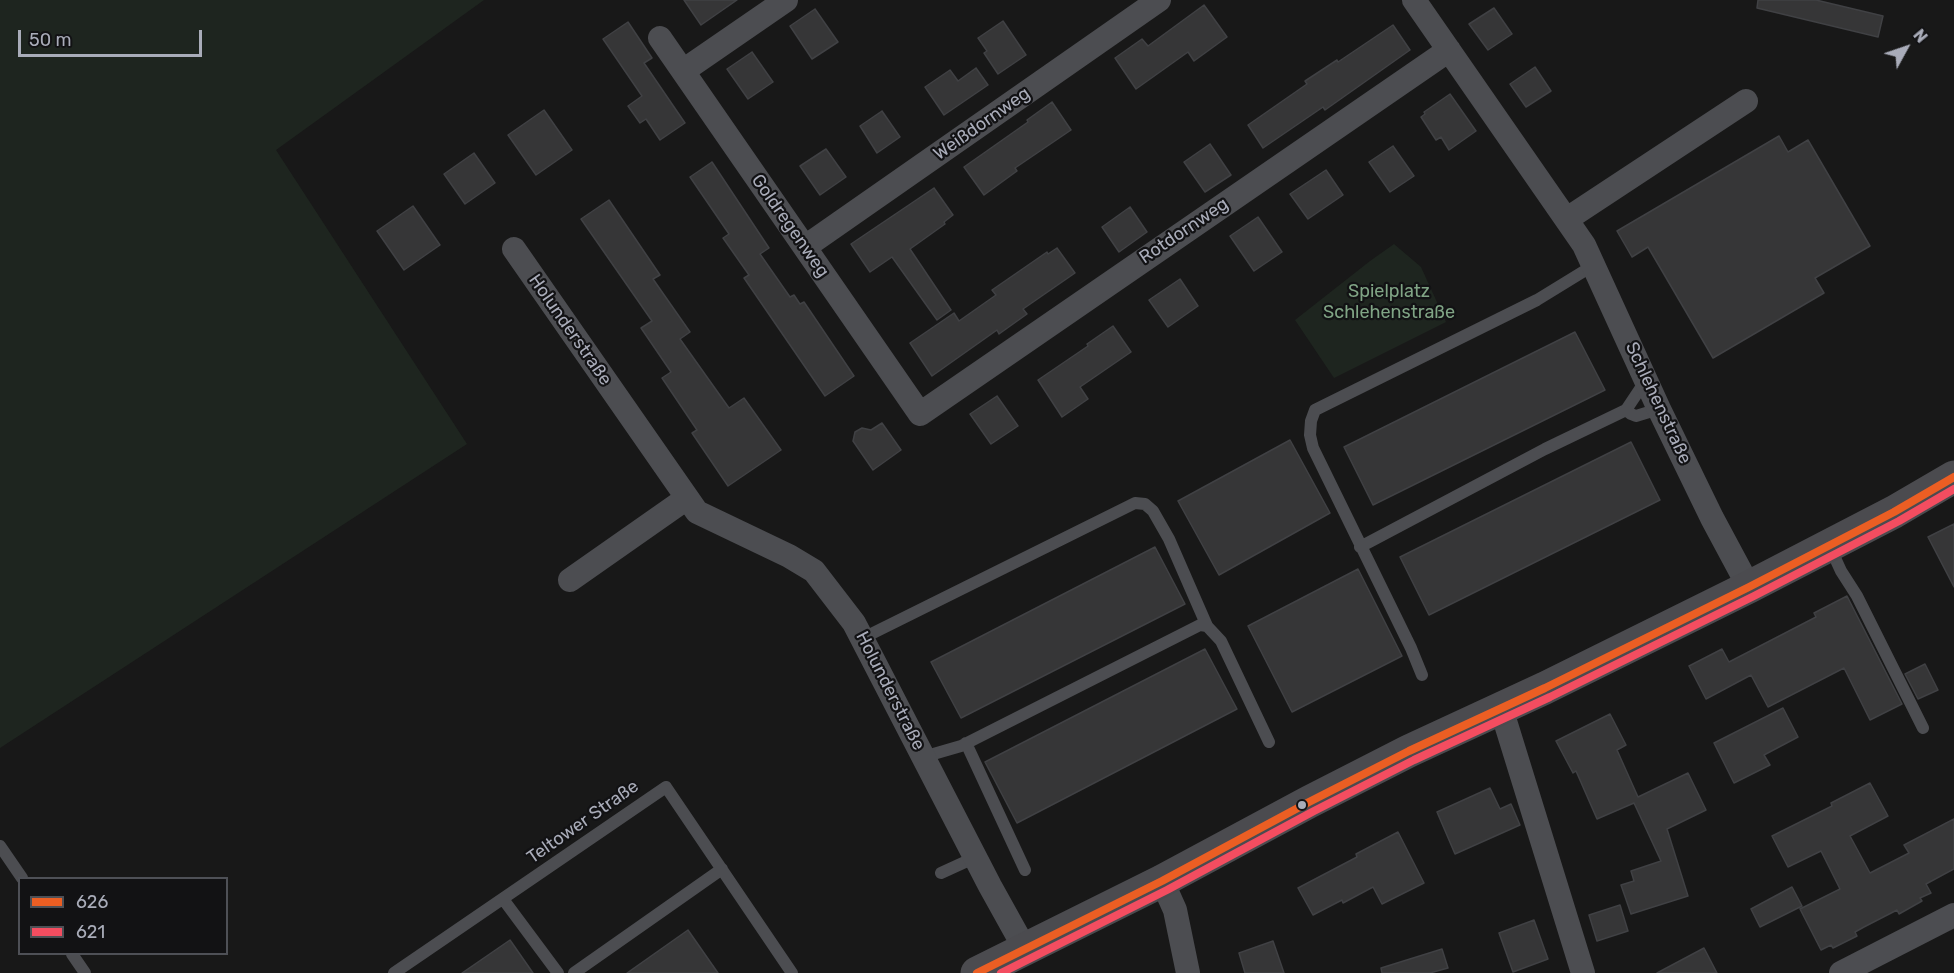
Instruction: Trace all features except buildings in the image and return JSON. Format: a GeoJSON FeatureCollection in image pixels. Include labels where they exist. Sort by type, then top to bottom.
{"type":"FeatureCollection","features":[{"type":"Feature","properties":{"kind":"main road"},"geometry":{"type":"LineString","coordinates":[[977,973],[1162,881],[1433,739],[1749,587],[1894,512],[1954,477]]}},
{"type":"Feature","properties":{"kind":"street"},"geometry":{"type":"LineString","coordinates":[[683,71],[786,0]]}},
{"type":"Feature","properties":{"kind":"street","name":"Weißdornweg"},"geometry":{"type":"LineString","coordinates":[[805,247],[1159,0]]}},
{"type":"Feature","properties":{"kind":"street","name":"Schlehenstraße"},"geometry":{"type":"LineString","coordinates":[[1414,0],[1584,245],[1659,410],[1749,587]]}},
{"type":"Feature","properties":{"kind":"street","name":"Goldregenweg"},"geometry":{"type":"LineString","coordinates":[[660,38],[920,414]]}},
{"type":"Feature","properties":{"kind":"street","name":"Rotdornweg"},"geometry":{"type":"LineString","coordinates":[[920,414],[1449,50]]}},
{"type":"Feature","properties":{"kind":"street"},"geometry":{"type":"LineString","coordinates":[[1567,219],[1746,101]]}},
{"type":"Feature","properties":{"kind":"street","name":"Holunderstraße"},"geometry":{"type":"LineString","coordinates":[[514,249],[697,512],[789,556],[814,571],[854,623],[1025,949]]}},
{"type":"Feature","properties":{"kind":"street"},"geometry":{"type":"LineString","coordinates":[[570,580],[687,498]]}},
{"type":"Feature","properties":{"kind":"street"},"geometry":{"type":"LineString","coordinates":[[1501,708],[1583,973]]}},
{"type":"Feature","properties":{"kind":"street"},"geometry":{"type":"LineString","coordinates":[[1162,881],[1175,910],[1188,973]]}},
{"type":"Feature","properties":{"kind":"street"},"geometry":{"type":"LineString","coordinates":[[1841,973],[1954,915]]}},
{"type":"Feature","properties":{"kind":"lane"},"geometry":{"type":"LineString","coordinates":[[1422,675],[1313,448],[1310,435],[1315,410],[1537,300],[1594,265]]}},
{"type":"Feature","properties":{"kind":"lane"},"geometry":{"type":"LineString","coordinates":[[1360,547],[1545,449],[1626,410],[1646,380]]}},
{"type":"Feature","properties":{"kind":"lane"},"geometry":{"type":"LineString","coordinates":[[1626,410],[1636,416],[1659,410]]}},
{"type":"Feature","properties":{"kind":"lane"},"geometry":{"type":"LineString","coordinates":[[862,638],[1135,503],[1145,504],[1153,511],[1169,539],[1207,626],[1221,641],[1269,742]]}},
{"type":"Feature","properties":{"kind":"lane"},"geometry":{"type":"LineString","coordinates":[[1829,546],[1857,596],[1923,728]]}},
{"type":"Feature","properties":{"kind":"lane"},"geometry":{"type":"LineString","coordinates":[[923,757],[966,743],[1200,625],[1207,626]]}},
{"type":"Feature","properties":{"kind":"lane"},"geometry":{"type":"LineString","coordinates":[[966,743],[1025,870]]}},
{"type":"Feature","properties":{"kind":"lane","name":"Teltower Straße"},"geometry":{"type":"LineString","coordinates":[[394,973],[666,787],[792,973]]}},
{"type":"Feature","properties":{"kind":"lane"},"geometry":{"type":"LineString","coordinates":[[0,846],[21,877]]}},
{"type":"Feature","properties":{"kind":"lane"},"geometry":{"type":"LineString","coordinates":[[941,873],[976,857]]}},
{"type":"Feature","properties":{"kind":"lane"},"geometry":{"type":"LineString","coordinates":[[574,973],[722,869]]}},
{"type":"Feature","properties":{"kind":"lane"},"geometry":{"type":"LineString","coordinates":[[503,899],[558,973]]}},
{"type":"Feature","properties":{"kind":"lane"},"geometry":{"type":"LineString","coordinates":[[73,955],[85,973]]}},
{"type":"Feature","properties":{"kind":"green space"},"geometry":{"type":"Polygon","coordinates":[[[0,0],[484,0],[276,150],[467,444],[0,748],[0,0]]]}},
{"type":"Feature","properties":{"kind":"green space","name":"Spielplatz Schlehenstraße"},"geometry":{"type":"Polygon","coordinates":[[[1394,244],[1421,267],[1446,322],[1334,378],[1295,320],[1394,244]]]}},
{"type":"Feature","properties":{"kind":"transit line","name":"626"},"geometry":{"type":"LineString","coordinates":[[977,973],[1162,881],[1409,751],[1545,688],[1749,587],[1894,512],[1954,477]]}},
{"type":"Feature","properties":{"kind":"transit line","name":"621"},"geometry":{"type":"LineString","coordinates":[[1001,973],[1167,890],[1414,760],[1550,697],[1754,596],[1899,521],[1954,489]]}}]}
